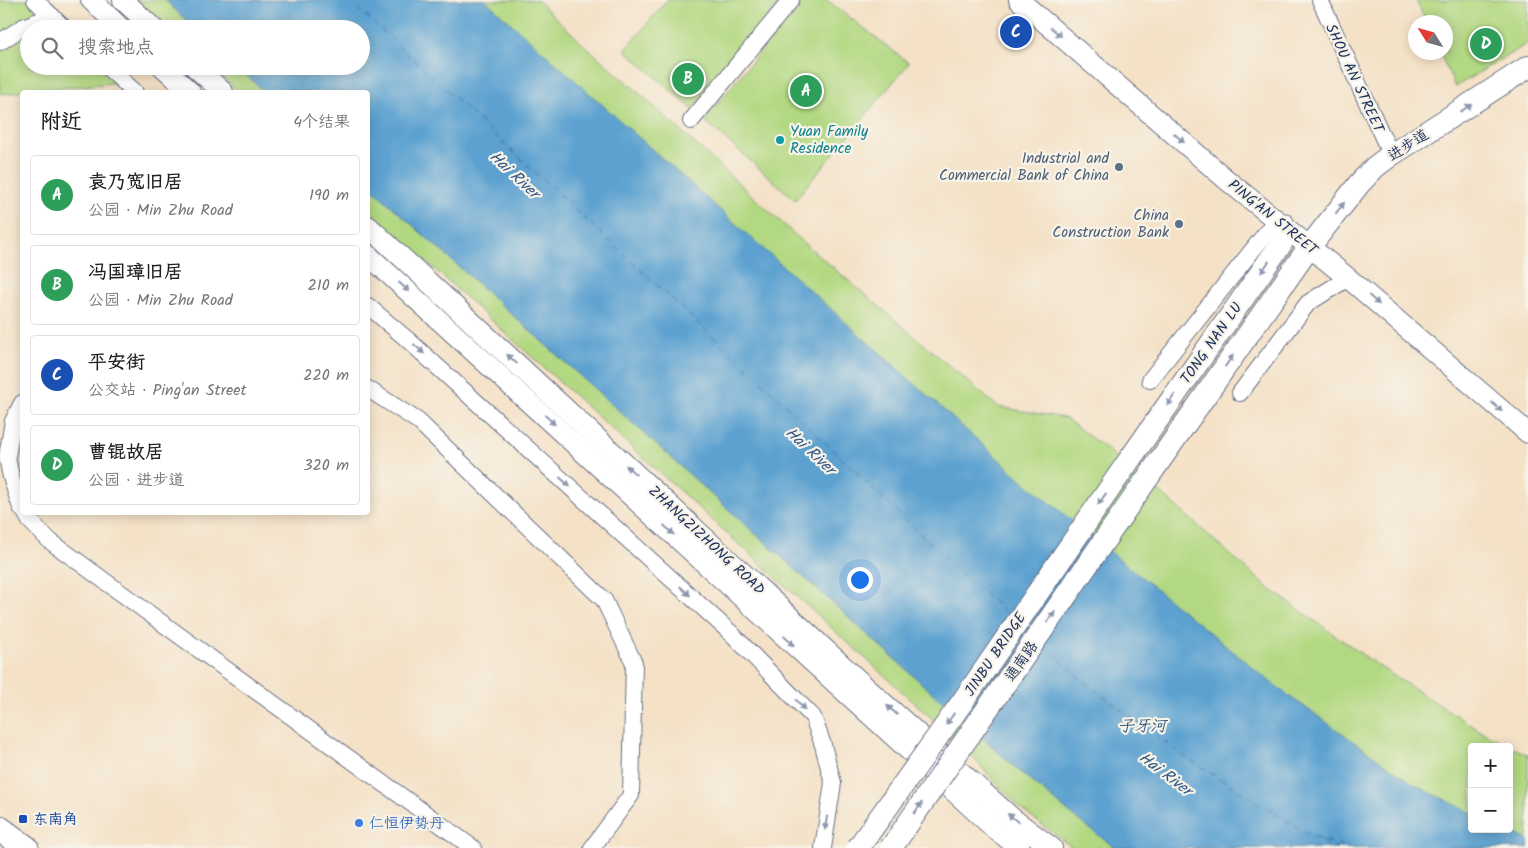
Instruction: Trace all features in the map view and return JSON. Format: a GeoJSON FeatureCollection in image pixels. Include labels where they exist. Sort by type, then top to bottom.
{"type":"FeatureCollection","features":[{"type":"Feature","properties":{"kind":"main road","name":"进步道"},"geometry":{"type":"LineString","coordinates":[[1310,246],[1358,184],[1375,167],[1528,67]]}},
{"type":"Feature","properties":{"kind":"main road","name":"TONG NAN LU"},"geometry":{"type":"LineString","coordinates":[[1130,459],[1281,244],[1284,236],[1280,222]]}},
{"type":"Feature","properties":{"kind":"main road","name":"TONG NAN LU"},"geometry":{"type":"LineString","coordinates":[[1151,473],[1310,246]]}},
{"type":"Feature","properties":{"kind":"main road","name":"JINBU BRIDGE"},"geometry":{"type":"LineString","coordinates":[[858,848],[963,701],[1130,459]]}},
{"type":"Feature","properties":{"kind":"main road","name":"通南路"},"geometry":{"type":"LineString","coordinates":[[890,848],[1151,473]]}},
{"type":"Feature","properties":{"kind":"main road"},"geometry":{"type":"LineString","coordinates":[[0,829],[26,848]]}},
{"type":"Feature","properties":{"kind":"street"},"geometry":{"type":"LineString","coordinates":[[35,0],[56,20]]}},
{"type":"Feature","properties":{"kind":"street"},"geometry":{"type":"LineString","coordinates":[[91,0],[112,20]]}},
{"type":"Feature","properties":{"kind":"street"},"geometry":{"type":"LineString","coordinates":[[123,0],[144,20]]}},
{"type":"Feature","properties":{"kind":"street"},"geometry":{"type":"LineString","coordinates":[[691,121],[791,0]]}},
{"type":"Feature","properties":{"kind":"street","name":"PING'AN STREET"},"geometry":{"type":"LineString","coordinates":[[1019,0],[1228,181],[1310,246],[1528,433]]}},
{"type":"Feature","properties":{"kind":"street","name":"SHOU AN STREET"},"geometry":{"type":"LineString","coordinates":[[1320,0],[1391,155]]}},
{"type":"Feature","properties":{"kind":"street"},"geometry":{"type":"LineString","coordinates":[[41,20],[52,16]]}},
{"type":"Feature","properties":{"kind":"street"},"geometry":{"type":"LineString","coordinates":[[0,42],[20,29]]}},
{"type":"Feature","properties":{"kind":"street"},"geometry":{"type":"LineString","coordinates":[[116,75],[133,90]]}},
{"type":"Feature","properties":{"kind":"street"},"geometry":{"type":"LineString","coordinates":[[172,75],[188,90]]}},
{"type":"Feature","properties":{"kind":"street"},"geometry":{"type":"LineString","coordinates":[[204,75],[221,90]]}},
{"type":"Feature","properties":{"kind":"street"},"geometry":{"type":"LineString","coordinates":[[1150,380],[1280,222]]}},
{"type":"Feature","properties":{"kind":"street","name":"ZHANGZIZHONG ROAD"},"geometry":{"type":"LineString","coordinates":[[370,228],[868,689],[1012,818],[1052,848]]}},
{"type":"Feature","properties":{"kind":"street","name":"ZHANGZIZHONG ROAD"},"geometry":{"type":"LineString","coordinates":[[370,257],[534,405],[859,706],[996,830],[1020,848]]}},
{"type":"Feature","properties":{"kind":"street"},"geometry":{"type":"LineString","coordinates":[[1240,393],[1308,303],[1348,278]]}},
{"type":"Feature","properties":{"kind":"street"},"geometry":{"type":"LineString","coordinates":[[370,309],[408,340],[732,634],[813,717],[833,783],[822,848]]}},
{"type":"Feature","properties":{"kind":"street"},"geometry":{"type":"LineString","coordinates":[[370,390],[418,422],[604,600],[634,663],[632,795],[592,848]]}},
{"type":"Feature","properties":{"kind":"street"},"geometry":{"type":"LineString","coordinates":[[20,406],[13,421],[7,457],[20,506]]}},
{"type":"Feature","properties":{"kind":"street"},"geometry":{"type":"LineString","coordinates":[[27,515],[30,521],[58,546],[473,848]]}},
{"type":"Feature","properties":{"kind":"green space"},"geometry":{"type":"Polygon","coordinates":[[[0,0],[50,0],[71,20],[20,20],[20,75],[128,75],[134,81],[41,90],[20,90],[20,92],[0,94],[0,0]]]}},
{"type":"Feature","properties":{"kind":"green space","name":"子牙河"},"geometry":{"type":"Polygon","coordinates":[[[137,0],[537,0],[583,44],[804,243],[998,407],[1065,418],[1143,477],[1267,587],[1380,667],[1482,732],[1504,743],[1468,743],[1468,833],[1513,833],[1513,748],[1528,755],[1528,848],[1073,848],[1021,809],[959,743],[370,211],[370,90],[237,90],[220,75],[370,75],[370,20],[159,20],[137,0]]]}},
{"type":"Feature","properties":{"kind":"green space"},"geometry":{"type":"Polygon","coordinates":[[[667,0],[782,0],[692,109],[625,50],[667,0]]]}},
{"type":"Feature","properties":{"kind":"green space"},"geometry":{"type":"Polygon","coordinates":[[[803,0],[827,0],[909,63],[795,200],[704,120],[803,0]]]}},
{"type":"Feature","properties":{"kind":"green space"},"geometry":{"type":"Polygon","coordinates":[[[1416,0],[1528,0],[1528,42],[1455,87],[1443,60],[1453,60],[1453,15],[1423,15],[1416,0]]]}},
{"type":"Feature","properties":{"kind":"water","name":"子牙河"},"geometry":{"type":"Polygon","coordinates":[[[165,0],[485,0],[1022,480],[1278,688],[1415,785],[1468,811],[1468,833],[1513,833],[1528,840],[1528,848],[1116,848],[1078,820],[1018,770],[370,187],[370,90],[263,90],[246,75],[370,75],[370,20],[186,20],[165,0]]]}},
{"type":"Feature","properties":{"kind":"ferry route"},"geometry":{"type":"LineString","coordinates":[[349,0],[765,385],[957,569],[1009,615]]}},
{"type":"Feature","properties":{"kind":"ferry route"},"geometry":{"type":"LineString","coordinates":[[1044,646],[1082,680],[1182,755],[1310,835],[1337,848]]}},
{"type":"Feature","properties":{"kind":"ferry route"},"geometry":{"type":"LineString","coordinates":[[1316,837],[1349,848]]}},
{"type":"Feature","properties":{"kind":"place","name":"平安街"},"geometry":{"type":"Point","coordinates":[1016,32]}},
{"type":"Feature","properties":{"kind":"place","name":"曹锟故居"},"geometry":{"type":"Point","coordinates":[1486,44]}},
{"type":"Feature","properties":{"kind":"place","name":"冯国璋旧居"},"geometry":{"type":"Point","coordinates":[688,79]}},
{"type":"Feature","properties":{"kind":"place","name":"袁乃宽旧居"},"geometry":{"type":"Point","coordinates":[806,91]}},
{"type":"Feature","properties":{"kind":"place","name":"Yuan Family Residence"},"geometry":{"type":"Point","coordinates":[780,140]}},
{"type":"Feature","properties":{"kind":"place","name":"Industrial and Commercial Bank of China"},"geometry":{"type":"Point","coordinates":[1119,167]}},
{"type":"Feature","properties":{"kind":"place","name":"China Construction Bank"},"geometry":{"type":"Point","coordinates":[1179,224]}},
{"type":"Feature","properties":{"kind":"place","name":"东南角"},"geometry":{"type":"Point","coordinates":[23,819]}},
{"type":"Feature","properties":{"kind":"place","name":"仁恒伊势丹"},"geometry":{"type":"Point","coordinates":[359,823]}},
{"type":"Feature","properties":{"kind":"water label","name":"Hai River"},"geometry":{"type":"Point","coordinates":[515,174]}},
{"type":"Feature","properties":{"kind":"water label","name":"Hai River"},"geometry":{"type":"Point","coordinates":[811,450]}},
{"type":"Feature","properties":{"kind":"water label","name":"Hai River"},"geometry":{"type":"Point","coordinates":[1166,773]}}]}
